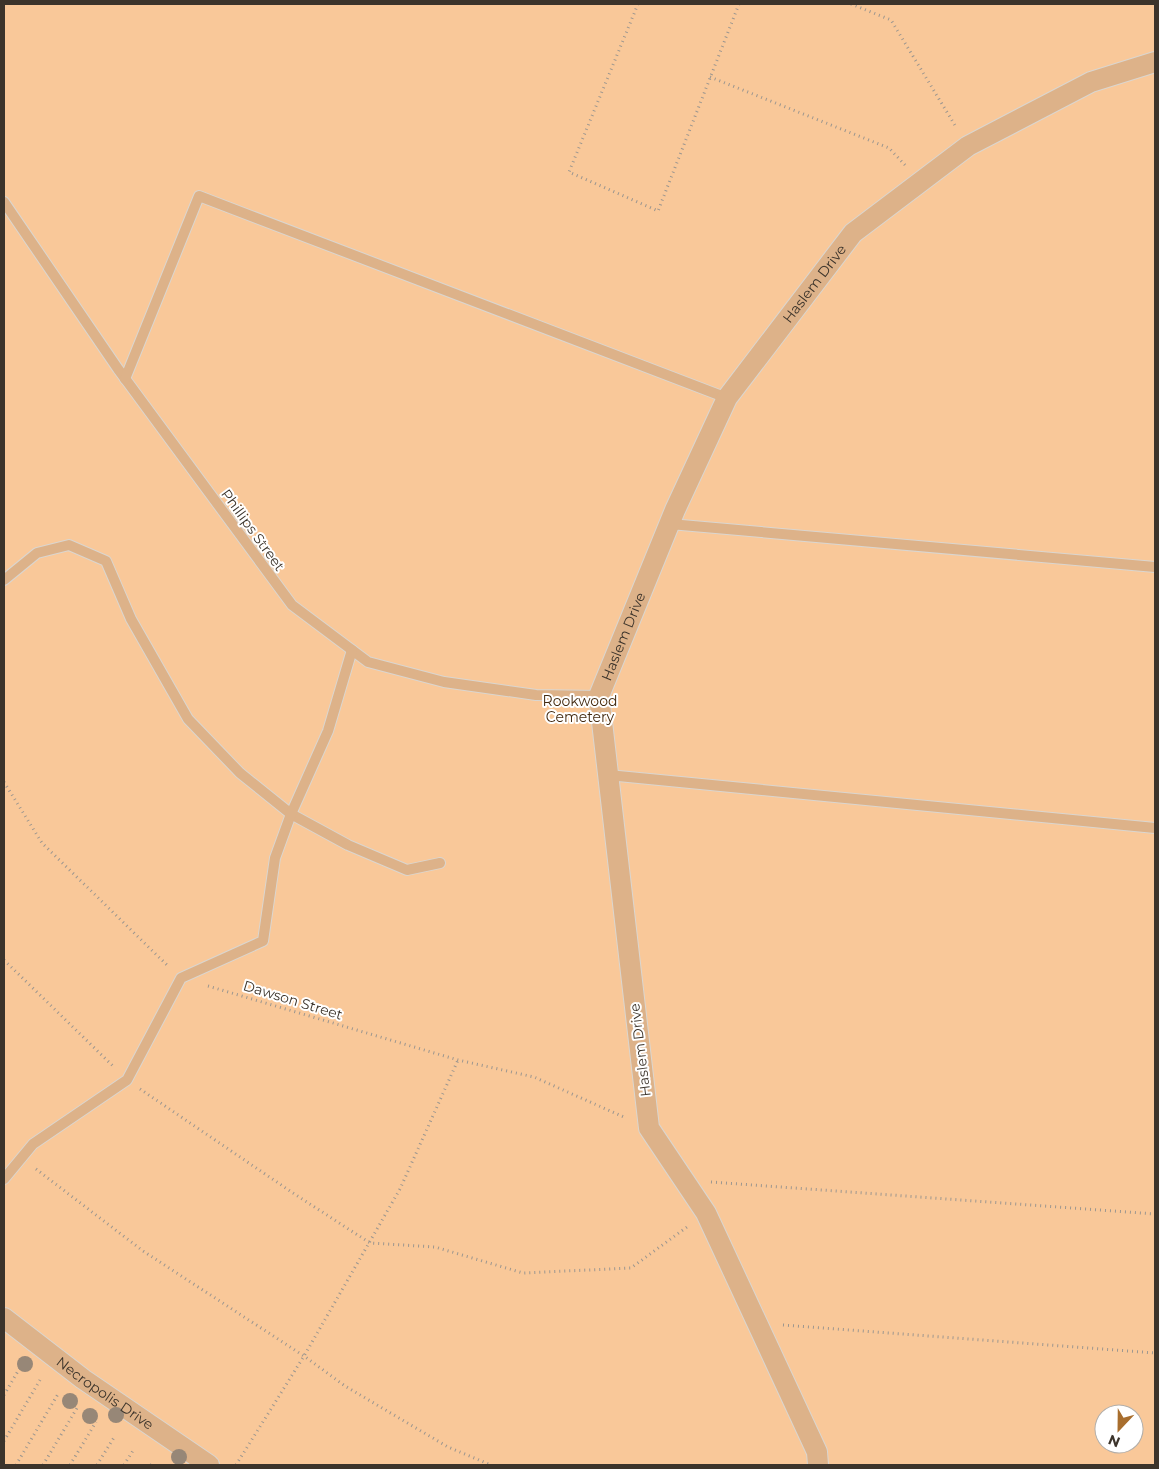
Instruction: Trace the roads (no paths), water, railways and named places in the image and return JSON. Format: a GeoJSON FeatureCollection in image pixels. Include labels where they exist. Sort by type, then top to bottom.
{"type":"FeatureCollection","features":[{"type":"Feature","properties":{"kind":"street","name":"Haslem Drive"},"geometry":{"type":"LineString","coordinates":[[818,1465],[817,1452],[706,1214],[649,1128],[599,696],[670,524],[727,398],[853,233],[968,146],[1091,82],[1155,62]]}},
{"type":"Feature","properties":{"kind":"street","name":"Necropolis Drive"},"geometry":{"type":"LineString","coordinates":[[4,1318],[83,1379],[209,1465]]}},
{"type":"Feature","properties":{"kind":"lane"},"geometry":{"type":"LineString","coordinates":[[125,379],[199,196],[727,398]]}},
{"type":"Feature","properties":{"kind":"lane","name":"Phillips Street"},"geometry":{"type":"LineString","coordinates":[[4,202],[125,379],[292,605],[368,662],[444,682],[536,695],[599,696]]}},
{"type":"Feature","properties":{"kind":"lane"},"geometry":{"type":"LineString","coordinates":[[670,524],[1155,567]]}},
{"type":"Feature","properties":{"kind":"lane"},"geometry":{"type":"LineString","coordinates":[[4,580],[37,553],[69,545],[106,561],[131,619],[188,719],[240,773],[291,814],[348,845],[407,870],[440,863]]}},
{"type":"Feature","properties":{"kind":"lane"},"geometry":{"type":"LineString","coordinates":[[4,1179],[33,1144],[127,1080],[181,978],[263,940],[275,858],[291,814],[328,731],[352,650]]}},
{"type":"Feature","properties":{"kind":"lane"},"geometry":{"type":"LineString","coordinates":[[608,775],[1155,828]]}},
{"type":"Feature","properties":{"kind":"park label","name":"Rookwood Cemetery"},"geometry":{"type":"Point","coordinates":[580,710]}}]}
